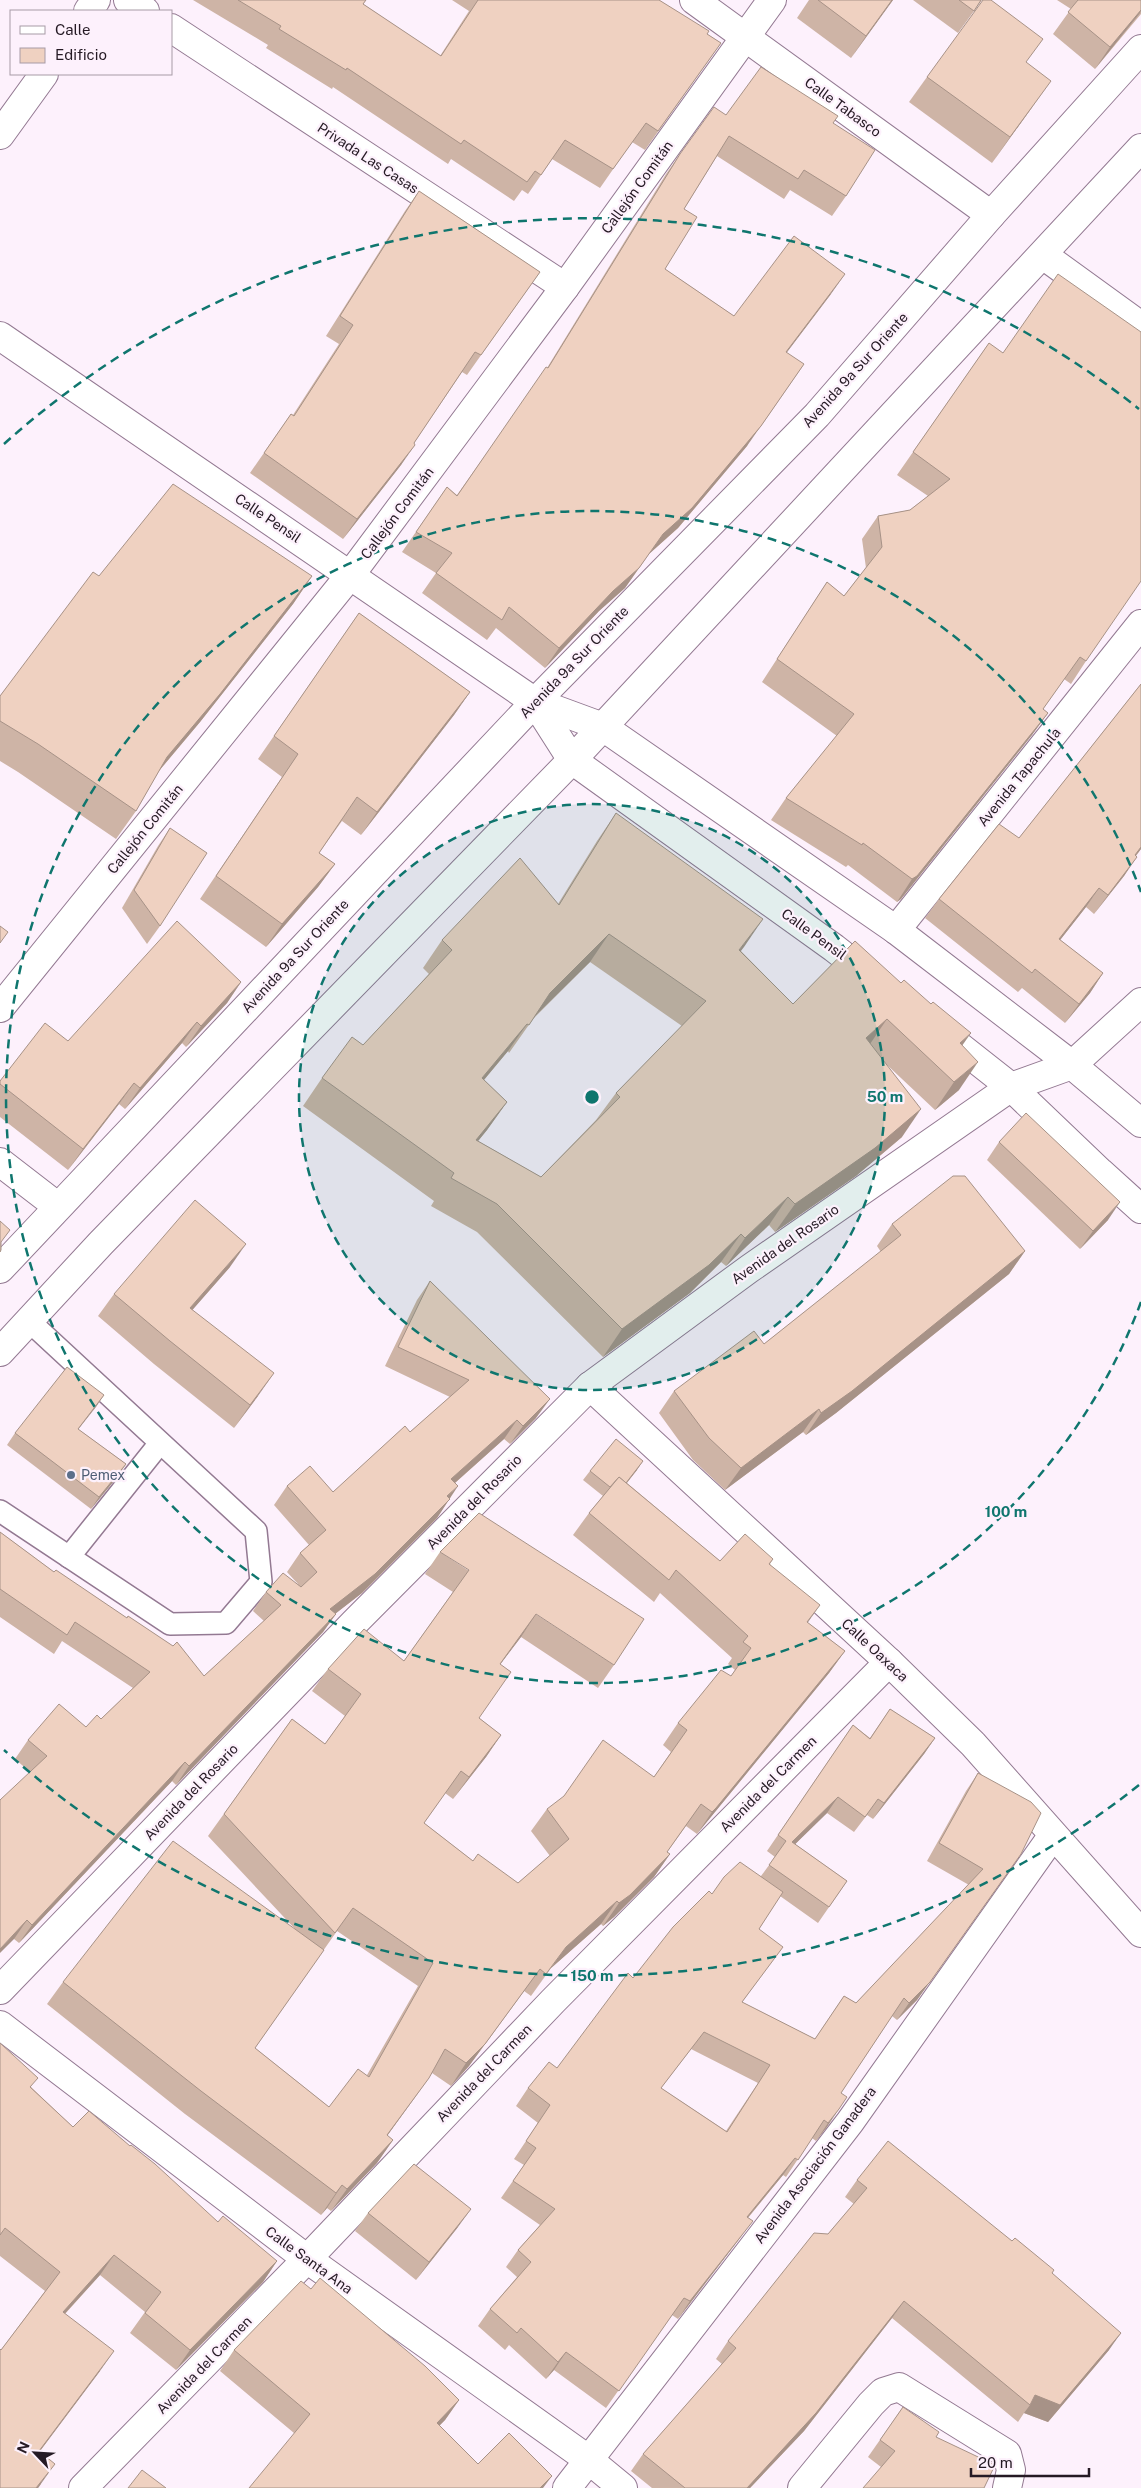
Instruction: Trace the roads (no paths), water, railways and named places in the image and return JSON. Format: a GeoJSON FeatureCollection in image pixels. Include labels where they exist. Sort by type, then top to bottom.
{"type":"FeatureCollection","features":[{"type":"Feature","properties":{"kind":"street"},"geometry":{"type":"LineString","coordinates":[[128,0],[143,10]]}},
{"type":"Feature","properties":{"kind":"street","name":"Calle Tabasco"},"geometry":{"type":"LineString","coordinates":[[694,0],[991,215]]}},
{"type":"Feature","properties":{"kind":"street","name":"Callejón Comitán"},"geometry":{"type":"LineString","coordinates":[[0,1008],[351,574],[565,287],[772,0]]}},
{"type":"Feature","properties":{"kind":"street","name":"Privada Las Casas"},"geometry":{"type":"LineString","coordinates":[[172,29],[565,287]]}},
{"type":"Feature","properties":{"kind":"street","name":"Avenida 9a Sur Oriente"},"geometry":{"type":"LineString","coordinates":[[0,1269],[57,1206],[535,702],[816,415],[991,215],[1141,49]]}},
{"type":"Feature","properties":{"kind":"street"},"geometry":{"type":"LineString","coordinates":[[0,135],[43,75]]}},
{"type":"Feature","properties":{"kind":"street"},"geometry":{"type":"LineString","coordinates":[[0,1352],[108,1236],[572,760],[1141,148]]}},
{"type":"Feature","properties":{"kind":"street"},"geometry":{"type":"LineString","coordinates":[[1043,255],[1141,326]]}},
{"type":"Feature","properties":{"kind":"street","name":"Calle Pensil"},"geometry":{"type":"LineString","coordinates":[[0,336],[351,574],[535,702],[603,727],[896,930],[1072,1065],[1141,1123]]}},
{"type":"Feature","properties":{"kind":"street","name":"Avenida Tapachula"},"geometry":{"type":"LineString","coordinates":[[896,930],[1141,624]]}},
{"type":"Feature","properties":{"kind":"street","name":"Calle Pensil"},"geometry":{"type":"LineString","coordinates":[[535,702],[572,760],[834,948],[888,990]]}},
{"type":"Feature","properties":{"kind":"street"},"geometry":{"type":"LineString","coordinates":[[1072,1065],[1141,1002]]}},
{"type":"Feature","properties":{"kind":"street"},"geometry":{"type":"LineString","coordinates":[[927,1020],[1011,1087],[1141,1209]]}},
{"type":"Feature","properties":{"kind":"street","name":"Avenida del Rosario"},"geometry":{"type":"LineString","coordinates":[[0,1990],[354,1623],[590,1386],[749,1269],[1011,1087],[1072,1065]]}},
{"type":"Feature","properties":{"kind":"street"},"geometry":{"type":"LineString","coordinates":[[0,1162],[57,1206]]}},
{"type":"Feature","properties":{"kind":"street","name":"Calle Oaxaca"},"geometry":{"type":"LineString","coordinates":[[590,1386],[889,1662],[973,1744],[1141,1933]]}},
{"type":"Feature","properties":{"kind":"street","name":"Avenida del Carmen"},"geometry":{"type":"LineString","coordinates":[[83,2488],[307,2259],[553,2001],[889,1662]]}},
{"type":"Feature","properties":{"kind":"street","name":"Avenida Asociación Ganadera"},"geometry":{"type":"LineString","coordinates":[[566,2488],[850,2122],[1053,1835]]}},
{"type":"Feature","properties":{"kind":"street","name":"Calle Santa Ana"},"geometry":{"type":"LineString","coordinates":[[0,2025],[307,2259],[589,2460],[623,2488]]}},
{"type":"Feature","properties":{"kind":"street"},"geometry":{"type":"LineString","coordinates":[[802,2488],[871,2404],[883,2392],[899,2386],[1008,2454],[1011,2470],[1007,2488]]}},
{"type":"Feature","properties":{"kind":"lane"},"geometry":{"type":"LineString","coordinates":[[0,1511],[170,1624],[226,1623],[261,1582],[256,1531],[29,1321]]}},
{"type":"Feature","properties":{"kind":"lane"},"geometry":{"type":"LineString","coordinates":[[69,1557],[160,1443]]}},
{"type":"Feature","properties":{"kind":"place","name":"Pemex"},"geometry":{"type":"Point","coordinates":[71,1475]}}]}
